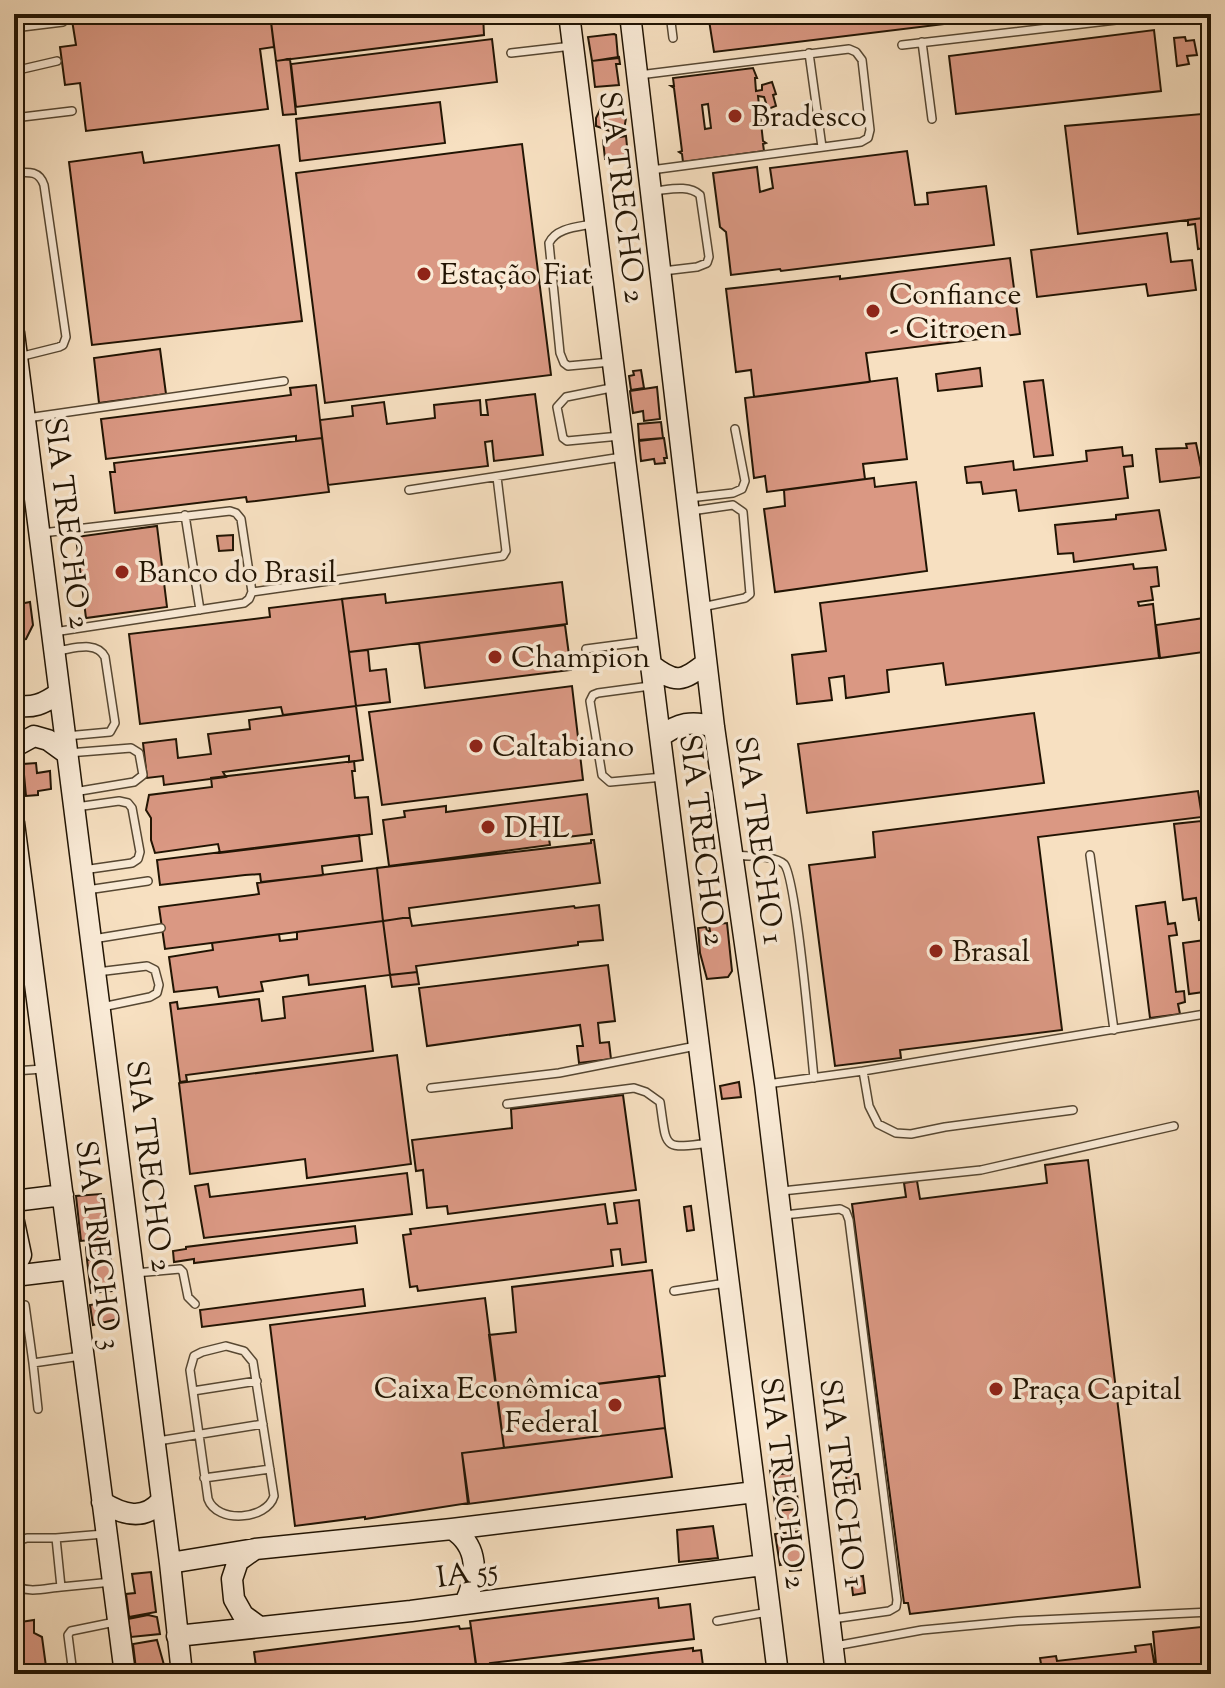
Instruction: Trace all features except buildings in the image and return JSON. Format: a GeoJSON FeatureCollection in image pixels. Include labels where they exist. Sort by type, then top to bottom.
{"type":"FeatureCollection","features":[{"type":"Feature","properties":{"kind":"main road","name":"SIA TRECHO 2"},"geometry":{"type":"LineString","coordinates":[[569,14],[778,1674]]}},
{"type":"Feature","properties":{"kind":"main road","name":"SIA TRECHO 1"},"geometry":{"type":"LineString","coordinates":[[630,14],[706,663],[765,1084],[836,1674]]}},
{"type":"Feature","properties":{"kind":"main road","name":"SIA TRECHO 2"},"geometry":{"type":"LineString","coordinates":[[14,333],[182,1674]]}},
{"type":"Feature","properties":{"kind":"main road"},"geometry":{"type":"LineString","coordinates":[[652,675],[681,680],[706,663]]}},
{"type":"Feature","properties":{"kind":"main road"},"geometry":{"type":"LineString","coordinates":[[14,705],[30,708],[44,704],[59,693]]}},
{"type":"Feature","properties":{"kind":"main road"},"geometry":{"type":"LineString","coordinates":[[660,737],[673,727],[687,722],[714,727]]}},
{"type":"Feature","properties":{"kind":"main road"},"geometry":{"type":"LineString","coordinates":[[14,747],[34,736],[65,745]]}},
{"type":"Feature","properties":{"kind":"main road","name":"SIA TRECHO 3"},"geometry":{"type":"LineString","coordinates":[[14,823],[24,978],[45,1069],[125,1674]]}},
{"type":"Feature","properties":{"kind":"main road"},"geometry":{"type":"LineString","coordinates":[[14,1201],[63,1195]]}},
{"type":"Feature","properties":{"kind":"main road"},"geometry":{"type":"LineString","coordinates":[[14,1222],[21,1255],[14,1269]]}},
{"type":"Feature","properties":{"kind":"main road"},"geometry":{"type":"LineString","coordinates":[[14,1276],[72,1269]]}},
{"type":"Feature","properties":{"kind":"main road","name":"IA 55"},"geometry":{"type":"LineString","coordinates":[[170,1563],[255,1549],[452,1529],[755,1492]]}},
{"type":"Feature","properties":{"kind":"main road"},"geometry":{"type":"LineString","coordinates":[[102,1502],[113,1509],[136,1515],[148,1513],[161,1501]]}},
{"type":"Feature","properties":{"kind":"main road"},"geometry":{"type":"LineString","coordinates":[[452,1529],[464,1537],[474,1559],[472,1582],[465,1603]]}},
{"type":"Feature","properties":{"kind":"main road"},"geometry":{"type":"LineString","coordinates":[[255,1549],[238,1561],[232,1579],[234,1599],[243,1615],[258,1626]]}},
{"type":"Feature","properties":{"kind":"main road","name":"IA 55"},"geometry":{"type":"LineString","coordinates":[[177,1636],[411,1611],[764,1565]]}},
{"type":"Feature","properties":{"kind":"lane"},"geometry":{"type":"LineString","coordinates":[[670,14],[673,38]]}},
{"type":"Feature","properties":{"kind":"lane"},"geometry":{"type":"LineString","coordinates":[[902,45],[1133,18],[1139,14]]}},
{"type":"Feature","properties":{"kind":"lane"},"geometry":{"type":"LineString","coordinates":[[14,28],[63,22]]}},
{"type":"Feature","properties":{"kind":"lane"},"geometry":{"type":"LineString","coordinates":[[922,42],[932,119]]}},
{"type":"Feature","properties":{"kind":"lane"},"geometry":{"type":"LineString","coordinates":[[511,53],[573,46]]}},
{"type":"Feature","properties":{"kind":"lane"},"geometry":{"type":"LineString","coordinates":[[637,75],[849,49],[862,60],[870,130],[868,138],[861,142],[650,181]]}},
{"type":"Feature","properties":{"kind":"lane"},"geometry":{"type":"LineString","coordinates":[[809,53],[822,147]]}},
{"type":"Feature","properties":{"kind":"lane"},"geometry":{"type":"LineString","coordinates":[[14,71],[57,61]]}},
{"type":"Feature","properties":{"kind":"lane"},"geometry":{"type":"LineString","coordinates":[[14,118],[72,111]]}},
{"type":"Feature","properties":{"kind":"lane"},"geometry":{"type":"LineString","coordinates":[[14,173],[34,172],[41,177],[44,185],[66,337],[59,347],[17,357]]}},
{"type":"Feature","properties":{"kind":"lane"},"geometry":{"type":"LineString","coordinates":[[650,181],[694,189],[700,195],[709,257],[707,263],[697,267],[661,271]]}},
{"type":"Feature","properties":{"kind":"lane"},"geometry":{"type":"LineString","coordinates":[[596,223],[559,232],[552,236],[549,243],[560,353],[568,366],[613,362]]}},
{"type":"Feature","properties":{"kind":"lane"},"geometry":{"type":"LineString","coordinates":[[25,419],[284,381]]}},
{"type":"Feature","properties":{"kind":"lane"},"geometry":{"type":"LineString","coordinates":[[616,387],[566,397],[557,407],[563,438],[567,441],[623,446]]}},
{"type":"Feature","properties":{"kind":"lane"},"geometry":{"type":"LineString","coordinates":[[688,505],[742,489],[745,481],[735,429]]}},
{"type":"Feature","properties":{"kind":"lane"},"geometry":{"type":"LineString","coordinates":[[409,490],[497,477],[623,446]]}},
{"type":"Feature","properties":{"kind":"lane"},"geometry":{"type":"LineString","coordinates":[[252,592],[503,556],[506,551],[497,477]]}},
{"type":"Feature","properties":{"kind":"lane"},"geometry":{"type":"LineString","coordinates":[[688,505],[733,505],[743,512],[750,594],[745,598],[700,607]]}},
{"type":"Feature","properties":{"kind":"lane"},"geometry":{"type":"LineString","coordinates":[[39,533],[230,511],[241,519],[252,592],[244,603],[53,642]]}},
{"type":"Feature","properties":{"kind":"lane"},"geometry":{"type":"LineString","coordinates":[[185,515],[200,610]]}},
{"type":"Feature","properties":{"kind":"lane"},"geometry":{"type":"LineString","coordinates":[[586,649],[648,641]]}},
{"type":"Feature","properties":{"kind":"lane"},"geometry":{"type":"LineString","coordinates":[[53,642],[101,649],[105,657],[115,723],[110,732],[65,745]]}},
{"type":"Feature","properties":{"kind":"lane"},"geometry":{"type":"LineString","coordinates":[[652,675],[593,695],[590,701],[605,779],[610,782],[665,777]]}},
{"type":"Feature","properties":{"kind":"lane"},"geometry":{"type":"LineString","coordinates":[[65,745],[131,748],[139,753],[143,775],[134,782],[72,800]]}},
{"type":"Feature","properties":{"kind":"lane"},"geometry":{"type":"LineString","coordinates":[[72,800],[128,803],[132,808],[140,852],[138,859],[132,863],[83,880]]}},
{"type":"Feature","properties":{"kind":"lane"},"geometry":{"type":"LineString","coordinates":[[732,855],[778,861],[787,869],[795,906],[814,1078]]}},
{"type":"Feature","properties":{"kind":"lane"},"geometry":{"type":"LineString","coordinates":[[1090,855],[1114,1030]]}},
{"type":"Feature","properties":{"kind":"lane"},"geometry":{"type":"LineString","coordinates":[[83,880],[148,881]]}},
{"type":"Feature","properties":{"kind":"lane"},"geometry":{"type":"LineString","coordinates":[[90,939],[161,928]]}},
{"type":"Feature","properties":{"kind":"lane"},"geometry":{"type":"LineString","coordinates":[[95,973],[147,966],[155,970],[159,985],[157,993],[150,997],[99,1008]]}},
{"type":"Feature","properties":{"kind":"lane"},"geometry":{"type":"LineString","coordinates":[[765,1084],[863,1071],[1211,1013]]}},
{"type":"Feature","properties":{"kind":"lane"},"geometry":{"type":"LineString","coordinates":[[431,1088],[559,1073],[698,1046]]}},
{"type":"Feature","properties":{"kind":"lane"},"geometry":{"type":"LineString","coordinates":[[14,1071],[45,1069]]}},
{"type":"Feature","properties":{"kind":"lane"},"geometry":{"type":"LineString","coordinates":[[863,1071],[869,1106],[878,1124],[896,1133],[911,1134],[1073,1110]]}},
{"type":"Feature","properties":{"kind":"lane"},"geometry":{"type":"LineString","coordinates":[[507,1104],[634,1088],[660,1102],[666,1140],[670,1146],[676,1148],[710,1143]]}},
{"type":"Feature","properties":{"kind":"lane"},"geometry":{"type":"LineString","coordinates":[[778,1192],[981,1170],[1174,1126]]}},
{"type":"Feature","properties":{"kind":"lane"},"geometry":{"type":"LineString","coordinates":[[780,1215],[840,1209],[846,1212],[849,1220],[897,1600],[896,1607],[889,1611],[830,1619]]}},
{"type":"Feature","properties":{"kind":"lane"},"geometry":{"type":"LineString","coordinates":[[133,1273],[180,1269],[188,1297],[195,1304]]}},
{"type":"Feature","properties":{"kind":"lane"},"geometry":{"type":"LineString","coordinates":[[674,1291],[728,1282]]}},
{"type":"Feature","properties":{"kind":"lane"},"geometry":{"type":"LineString","coordinates":[[25,1305],[38,1409]]}},
{"type":"Feature","properties":{"kind":"lane"},"geometry":{"type":"LineString","coordinates":[[218,1347],[234,1347],[244,1351],[253,1362],[257,1381],[274,1496],[272,1503],[265,1510],[233,1516],[219,1514],[211,1508],[204,1478],[190,1370],[194,1356],[218,1347]]}},
{"type":"Feature","properties":{"kind":"lane"},"geometry":{"type":"LineString","coordinates":[[33,1363],[83,1356]]}},
{"type":"Feature","properties":{"kind":"lane"},"geometry":{"type":"LineString","coordinates":[[193,1391],[257,1381]]}},
{"type":"Feature","properties":{"kind":"lane"},"geometry":{"type":"LineString","coordinates":[[154,1442],[263,1424]]}},
{"type":"Feature","properties":{"kind":"lane"},"geometry":{"type":"LineString","coordinates":[[204,1478],[270,1469]]}},
{"type":"Feature","properties":{"kind":"lane"},"geometry":{"type":"LineString","coordinates":[[14,1542],[27,1538],[106,1534]]}},
{"type":"Feature","properties":{"kind":"lane"},"geometry":{"type":"LineString","coordinates":[[56,1538],[61,1587]]}},
{"type":"Feature","properties":{"kind":"lane"},"geometry":{"type":"LineString","coordinates":[[14,1583],[20,1589],[27,1590],[112,1582]]}},
{"type":"Feature","properties":{"kind":"lane"},"geometry":{"type":"LineString","coordinates":[[717,1621],[770,1612]]}},
{"type":"Feature","properties":{"kind":"lane"},"geometry":{"type":"LineString","coordinates":[[833,1646],[922,1630],[1018,1621],[1211,1612]]}},
{"type":"Feature","properties":{"kind":"lane"},"geometry":{"type":"LineString","coordinates":[[73,1674],[68,1635],[71,1631],[117,1621]]}},
{"type":"Feature","properties":{"kind":"place","name":"Bradesco"},"geometry":{"type":"Point","coordinates":[735,116]}},
{"type":"Feature","properties":{"kind":"place","name":"Estação Fiat"},"geometry":{"type":"Point","coordinates":[424,274]}},
{"type":"Feature","properties":{"kind":"place","name":"Confiance - Citroen"},"geometry":{"type":"Point","coordinates":[873,311]}},
{"type":"Feature","properties":{"kind":"place","name":"Banco do Brasil"},"geometry":{"type":"Point","coordinates":[122,572]}},
{"type":"Feature","properties":{"kind":"place","name":"Champion"},"geometry":{"type":"Point","coordinates":[495,657]}},
{"type":"Feature","properties":{"kind":"place","name":"Caltabiano"},"geometry":{"type":"Point","coordinates":[476,746]}},
{"type":"Feature","properties":{"kind":"place","name":"DHL"},"geometry":{"type":"Point","coordinates":[488,827]}},
{"type":"Feature","properties":{"kind":"place","name":"Brasal"},"geometry":{"type":"Point","coordinates":[936,951]}},
{"type":"Feature","properties":{"kind":"place","name":"Praça Capital"},"geometry":{"type":"Point","coordinates":[996,1389]}},
{"type":"Feature","properties":{"kind":"place","name":"Caixa Econômica Federal"},"geometry":{"type":"Point","coordinates":[615,1405]}}]}
